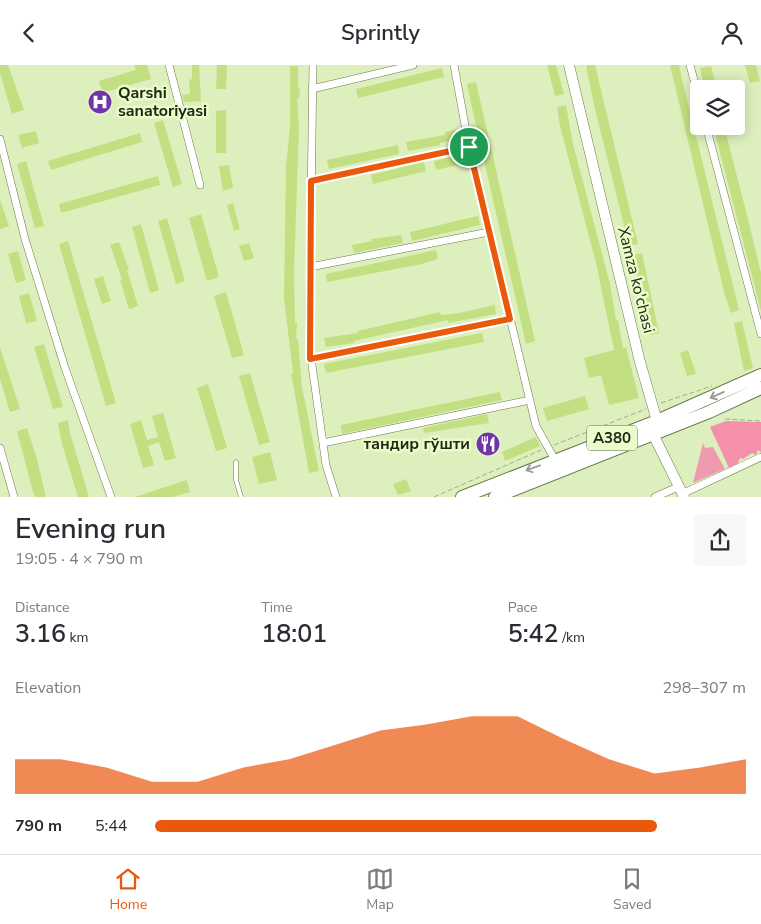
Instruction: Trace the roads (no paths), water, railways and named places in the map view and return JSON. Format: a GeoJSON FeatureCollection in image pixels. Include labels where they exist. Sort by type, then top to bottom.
{"type":"FeatureCollection","features":[{"type":"Feature","properties":{"kind":"highway","name":"A380"},"geometry":{"type":"LineString","coordinates":[[462,497],[657,421],[761,375]]}},
{"type":"Feature","properties":{"kind":"highway","name":"A380"},"geometry":{"type":"LineString","coordinates":[[495,497],[653,434],[761,388]]}},
{"type":"Feature","properties":{"kind":"street"},"geometry":{"type":"LineString","coordinates":[[168,65],[200,185]]}},
{"type":"Feature","properties":{"kind":"street"},"geometry":{"type":"LineString","coordinates":[[312,65],[310,359],[329,477],[336,497]]}},
{"type":"Feature","properties":{"kind":"street"},"geometry":{"type":"LineString","coordinates":[[312,89],[413,65]]}},
{"type":"Feature","properties":{"kind":"street"},"geometry":{"type":"LineString","coordinates":[[454,65],[469,147],[536,426],[555,460]]}},
{"type":"Feature","properties":{"kind":"street","name":"Xamza ko'chasi"},"geometry":{"type":"LineString","coordinates":[[568,65],[657,421]]}},
{"type":"Feature","properties":{"kind":"street"},"geometry":{"type":"LineString","coordinates":[[690,65],[694,80]]}},
{"type":"Feature","properties":{"kind":"street"},"geometry":{"type":"LineString","coordinates":[[708,135],[761,334]]}},
{"type":"Feature","properties":{"kind":"street"},"geometry":{"type":"LineString","coordinates":[[0,139],[25,239],[62,359],[111,497]]}},
{"type":"Feature","properties":{"kind":"street"},"geometry":{"type":"LineString","coordinates":[[311,181],[469,147]]}},
{"type":"Feature","properties":{"kind":"street"},"geometry":{"type":"LineString","coordinates":[[310,267],[489,232]]}},
{"type":"Feature","properties":{"kind":"street"},"geometry":{"type":"LineString","coordinates":[[310,359],[510,319]]}},
{"type":"Feature","properties":{"kind":"street"},"geometry":{"type":"LineString","coordinates":[[323,443],[530,400]]}},
{"type":"Feature","properties":{"kind":"street"},"geometry":{"type":"LineString","coordinates":[[657,421],[653,434],[681,492]]}},
{"type":"Feature","properties":{"kind":"street"},"geometry":{"type":"LineString","coordinates":[[0,448],[14,497]]}},
{"type":"Feature","properties":{"kind":"street"},"geometry":{"type":"LineString","coordinates":[[655,497],[681,492],[761,457]]}},
{"type":"Feature","properties":{"kind":"lane"},"geometry":{"type":"LineString","coordinates":[[236,462],[236,480],[241,497]]}},
{"type":"Feature","properties":{"kind":"place","name":"Qarshi sanatoriyasi"},"geometry":{"type":"Point","coordinates":[100,102]}},
{"type":"Feature","properties":{"kind":"place","name":"тандир гўшти"},"geometry":{"type":"Point","coordinates":[488,444]}}]}
